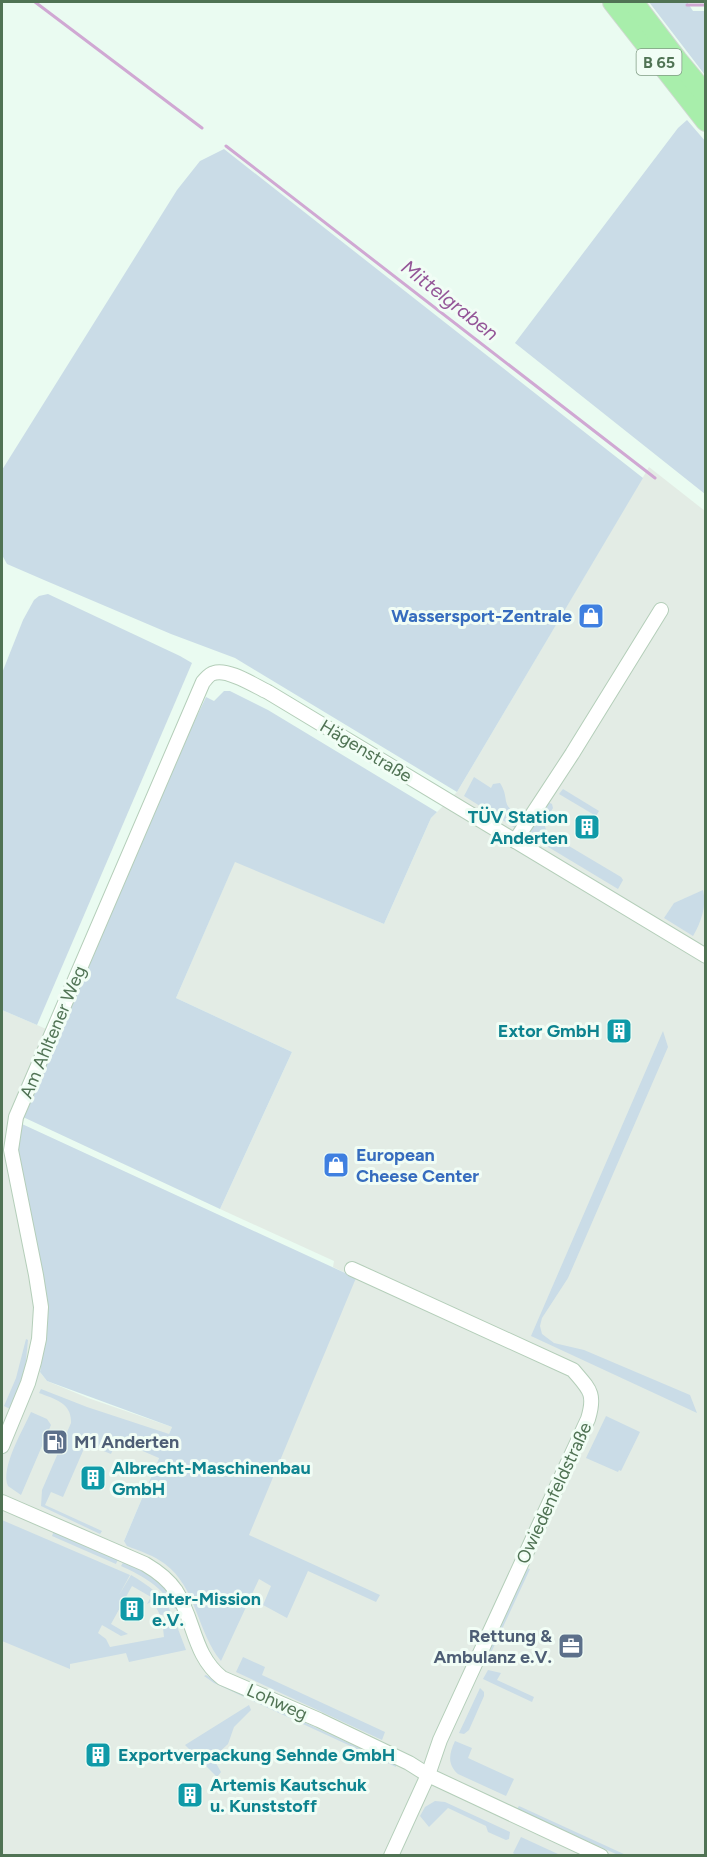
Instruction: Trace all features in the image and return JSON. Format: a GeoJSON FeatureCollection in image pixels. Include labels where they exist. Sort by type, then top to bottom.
{"type":"FeatureCollection","features":[{"type":"Feature","properties":{"kind":"highway","name":"B 65"},"geometry":{"type":"LineString","coordinates":[[613,2],[705,121]]}},
{"type":"Feature","properties":{"kind":"highway","name":"B 65"},"geometry":{"type":"LineString","coordinates":[[633,2],[705,95]]}},
{"type":"Feature","properties":{"kind":"street"},"geometry":{"type":"LineString","coordinates":[[515,841],[661,610]]}},
{"type":"Feature","properties":{"kind":"street","name":"Hägenstraße"},"geometry":{"type":"LineString","coordinates":[[214,673],[222,672],[268,692],[705,956]]}},
{"type":"Feature","properties":{"kind":"street","name":"Am Ahltener Weg"},"geometry":{"type":"LineString","coordinates":[[2,1446],[28,1383],[34,1362],[39,1339],[41,1307],[11,1150],[16,1117],[202,682],[214,673]]}},
{"type":"Feature","properties":{"kind":"street","name":"Owiedenfeldstraße"},"geometry":{"type":"LineString","coordinates":[[352,1269],[573,1370],[591,1391],[592,1406],[440,1740],[428,1775],[391,1856]]}},
{"type":"Feature","properties":{"kind":"street","name":"Lohweg"},"geometry":{"type":"LineString","coordinates":[[2,1502],[145,1564],[162,1575],[182,1600],[204,1660],[222,1678],[319,1720],[409,1763],[428,1775],[601,1856]]}},
{"type":"Feature","properties":{"kind":"shaded area"},"geometry":{"type":"Polygon","coordinates":[[[649,2],[687,2],[693,11],[705,11],[705,75],[649,2]]]}},
{"type":"Feature","properties":{"kind":"shaded area"},"geometry":{"type":"Polygon","coordinates":[[[687,120],[706,142],[705,494],[515,343],[678,128],[687,120]]]}},
{"type":"Feature","properties":{"kind":"shaded area"},"geometry":{"type":"Polygon","coordinates":[[[224,149],[643,478],[457,792],[235,658],[171,634],[7,564],[2,555],[2,470],[177,190],[200,161],[224,149]]]}},
{"type":"Feature","properties":{"kind":"shaded area"},"geometry":{"type":"Polygon","coordinates":[[[649,467],[705,511],[705,1855],[2,1855],[2,1010],[58,1034],[22,1124],[47,1305],[40,1372],[47,1381],[172,1427],[124,1541],[356,1278],[333,1267],[334,1261],[220,1209],[292,1052],[176,998],[235,861],[384,924],[431,818],[457,792],[649,467]]]}},
{"type":"Feature","properties":{"kind":"shaded area"},"geometry":{"type":"Polygon","coordinates":[[[48,594],[192,663],[37,1025],[2,1010],[2,673],[23,620],[34,600],[48,594]]]}},
{"type":"Feature","properties":{"kind":"shaded area"},"geometry":{"type":"Polygon","coordinates":[[[224,691],[230,691],[268,710],[437,812],[431,818],[384,924],[235,862],[176,998],[292,1052],[220,1209],[23,1117],[173,766],[206,697],[214,701],[224,691]]]}},
{"type":"Feature","properties":{"kind":"shaded area"},"geometry":{"type":"Polygon","coordinates":[[[474,777],[491,788],[493,784],[500,783],[510,809],[523,817],[515,828],[464,796],[474,777]]]}},
{"type":"Feature","properties":{"kind":"shaded area"},"geometry":{"type":"Polygon","coordinates":[[[563,789],[599,811],[596,816],[559,794],[563,789]]]}},
{"type":"Feature","properties":{"kind":"shaded area"},"geometry":{"type":"Polygon","coordinates":[[[546,801],[552,804],[553,808],[544,823],[547,833],[621,877],[623,880],[618,889],[525,833],[546,801]]]}},
{"type":"Feature","properties":{"kind":"shaded area"},"geometry":{"type":"Polygon","coordinates":[[[703,890],[702,914],[693,936],[664,918],[674,903],[703,890]]]}},
{"type":"Feature","properties":{"kind":"shaded area"},"geometry":{"type":"Polygon","coordinates":[[[663,1031],[668,1047],[568,1278],[542,1318],[540,1326],[542,1334],[554,1343],[584,1350],[690,1395],[697,1413],[531,1336],[663,1031]]]}},
{"type":"Feature","properties":{"kind":"shaded area"},"geometry":{"type":"Polygon","coordinates":[[[22,1124],[356,1278],[249,1535],[380,1595],[376,1602],[308,1571],[287,1618],[263,1605],[271,1586],[259,1579],[221,1661],[207,1637],[184,1585],[176,1574],[161,1561],[127,1546],[124,1541],[159,1458],[117,1440],[111,1454],[86,1444],[63,1497],[51,1492],[45,1505],[102,1531],[100,1534],[41,1506],[42,1490],[71,1423],[71,1416],[66,1406],[39,1393],[41,1389],[169,1434],[172,1427],[47,1381],[40,1372],[47,1305],[18,1159],[22,1124]]]}},
{"type":"Feature","properties":{"kind":"shaded area"},"geometry":{"type":"Polygon","coordinates":[[[26,1339],[28,1340],[25,1370],[10,1409],[4,1406],[16,1378],[26,1339]]]}},
{"type":"Feature","properties":{"kind":"shaded area"},"geometry":{"type":"Polygon","coordinates":[[[31,1412],[47,1419],[51,1425],[21,1495],[8,1486],[7,1469],[31,1412]]]}},
{"type":"Feature","properties":{"kind":"shaded area"},"geometry":{"type":"Polygon","coordinates":[[[606,1416],[640,1432],[621,1471],[618,1472],[586,1458],[606,1416]]]}},
{"type":"Feature","properties":{"kind":"shaded area"},"geometry":{"type":"Polygon","coordinates":[[[2,1520],[130,1575],[119,1595],[131,1575],[160,1596],[172,1614],[160,1615],[153,1601],[147,1604],[151,1597],[132,1586],[111,1624],[128,1634],[121,1636],[102,1625],[98,1633],[106,1639],[110,1647],[164,1637],[163,1628],[175,1621],[186,1650],[129,1662],[126,1653],[70,1664],[70,1669],[2,1641],[2,1520]]]}},
{"type":"Feature","properties":{"kind":"shaded area"},"geometry":{"type":"Polygon","coordinates":[[[54,1531],[118,1559],[116,1564],[52,1536],[54,1531]]]}},
{"type":"Feature","properties":{"kind":"shaded area"},"geometry":{"type":"Polygon","coordinates":[[[124,1561],[156,1579],[178,1608],[175,1609],[152,1583],[121,1566],[124,1561]]]}},
{"type":"Feature","properties":{"kind":"shaded area"},"geometry":{"type":"Polygon","coordinates":[[[527,1568],[530,1569],[489,1657],[487,1655],[527,1568]]]}},
{"type":"Feature","properties":{"kind":"shaded area"},"geometry":{"type":"Polygon","coordinates":[[[243,1657],[265,1667],[262,1675],[385,1732],[382,1740],[236,1672],[243,1657]]]}},
{"type":"Feature","properties":{"kind":"shaded area"},"geometry":{"type":"Polygon","coordinates":[[[488,1670],[501,1673],[497,1680],[534,1697],[532,1702],[483,1679],[488,1670]]]}},
{"type":"Feature","properties":{"kind":"shaded area"},"geometry":{"type":"Polygon","coordinates":[[[204,1676],[396,1765],[396,1767],[214,1683],[204,1676]]]}},
{"type":"Feature","properties":{"kind":"shaded area"},"geometry":{"type":"Polygon","coordinates":[[[480,1688],[484,1696],[469,1730],[464,1734],[459,1733],[480,1688]]]}},
{"type":"Feature","properties":{"kind":"shaded area"},"geometry":{"type":"Polygon","coordinates":[[[249,1705],[251,1710],[234,1727],[228,1744],[213,1758],[221,1772],[217,1777],[185,1745],[249,1705]]]}},
{"type":"Feature","properties":{"kind":"shaded area"},"geometry":{"type":"Polygon","coordinates":[[[455,1741],[472,1748],[468,1758],[514,1779],[506,1796],[454,1770],[450,1759],[455,1741]]]}},
{"type":"Feature","properties":{"kind":"shaded area"},"geometry":{"type":"Polygon","coordinates":[[[435,1801],[445,1802],[510,1832],[509,1839],[506,1840],[488,1832],[486,1826],[448,1808],[429,1827],[420,1816],[425,1807],[435,1801]]]}},
{"type":"Feature","properties":{"kind":"shaded area"},"geometry":{"type":"Polygon","coordinates":[[[519,1806],[626,1855],[618,1855],[517,1809],[519,1806]]]}},
{"type":"Feature","properties":{"kind":"shaded area"},"geometry":{"type":"Polygon","coordinates":[[[521,1837],[561,1855],[516,1855],[513,1853],[521,1837]]]}},
{"type":"Feature","properties":{"kind":"waterway","name":"Mittelgraben"},"geometry":{"type":"LineString","coordinates":[[35,2],[202,128]]}},
{"type":"Feature","properties":{"kind":"waterway"},"geometry":{"type":"LineString","coordinates":[[687,5],[706,5]]}},
{"type":"Feature","properties":{"kind":"waterway","name":"Mittelgraben"},"geometry":{"type":"LineString","coordinates":[[226,146],[655,478]]}},
{"type":"Feature","properties":{"kind":"place","name":"Wassersport-Zentrale"},"geometry":{"type":"Point","coordinates":[591,616]}},
{"type":"Feature","properties":{"kind":"place","name":"TÜV Station Anderten"},"geometry":{"type":"Point","coordinates":[587,827]}},
{"type":"Feature","properties":{"kind":"place","name":"Extor GmbH"},"geometry":{"type":"Point","coordinates":[619,1031]}},
{"type":"Feature","properties":{"kind":"place","name":"European Cheese Center"},"geometry":{"type":"Point","coordinates":[336,1165]}},
{"type":"Feature","properties":{"kind":"place","name":"M1 Anderten"},"geometry":{"type":"Point","coordinates":[55,1442]}},
{"type":"Feature","properties":{"kind":"place","name":"Albrecht-Maschinenbau GmbH"},"geometry":{"type":"Point","coordinates":[93,1478]}},
{"type":"Feature","properties":{"kind":"place","name":"Inter-Mission e.V."},"geometry":{"type":"Point","coordinates":[132,1609]}},
{"type":"Feature","properties":{"kind":"place","name":"Rettung & Ambulanz e.V."},"geometry":{"type":"Point","coordinates":[571,1646]}},
{"type":"Feature","properties":{"kind":"place","name":"Exportverpackung Sehnde GmbH"},"geometry":{"type":"Point","coordinates":[98,1755]}},
{"type":"Feature","properties":{"kind":"place","name":"Artemis Kautschuk u. Kunststoff"},"geometry":{"type":"Point","coordinates":[190,1795]}}]}
